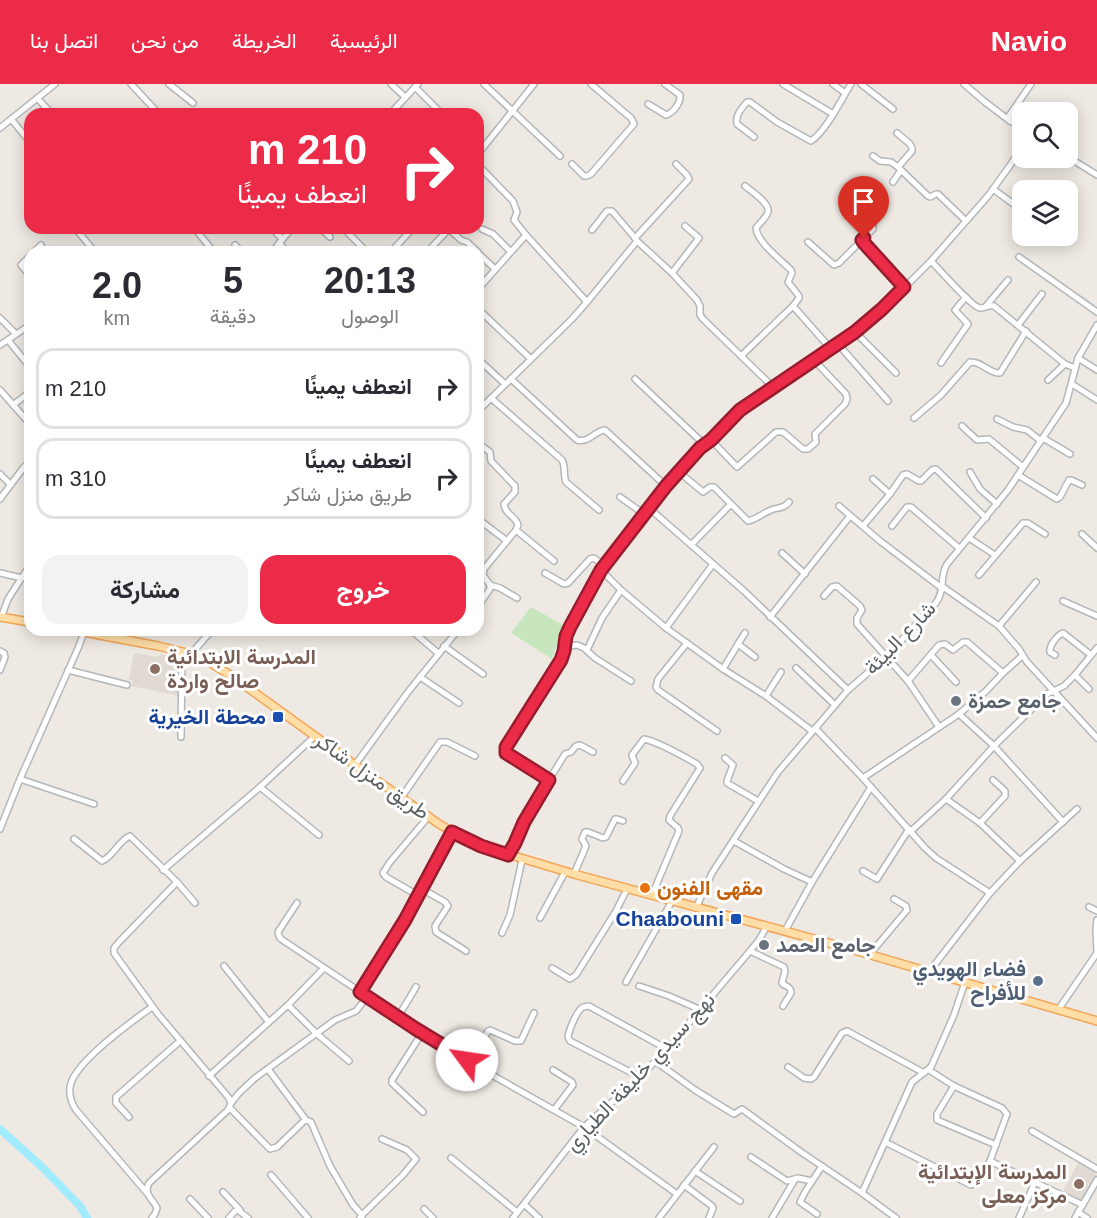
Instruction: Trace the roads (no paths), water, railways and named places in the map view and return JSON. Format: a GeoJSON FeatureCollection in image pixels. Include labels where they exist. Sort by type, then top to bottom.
{"type":"FeatureCollection","features":[{"type":"Feature","properties":{"kind":"main road"},"geometry":{"type":"LineString","coordinates":[[0,617],[24,621]]}},
{"type":"Feature","properties":{"kind":"main road","name":"طريق منزل شاكر"},"geometry":{"type":"LineString","coordinates":[[105,636],[191,654],[211,663],[401,798],[452,832],[481,846],[565,872],[870,954],[1097,1021]]}},
{"type":"Feature","properties":{"kind":"street"},"geometry":{"type":"LineString","coordinates":[[25,108],[55,84]]}},
{"type":"Feature","properties":{"kind":"street"},"geometry":{"type":"LineString","coordinates":[[131,84],[153,108]]}},
{"type":"Feature","properties":{"kind":"street"},"geometry":{"type":"LineString","coordinates":[[169,84],[193,103]]}},
{"type":"Feature","properties":{"kind":"street"},"geometry":{"type":"LineString","coordinates":[[390,84],[405,97]]}},
{"type":"Feature","properties":{"kind":"street"},"geometry":{"type":"LineString","coordinates":[[484,84],[560,156]]}},
{"type":"Feature","properties":{"kind":"street"},"geometry":{"type":"LineString","coordinates":[[484,146],[534,84]]}},
{"type":"Feature","properties":{"kind":"street"},"geometry":{"type":"LineString","coordinates":[[572,164],[584,176],[591,174],[634,125],[631,118],[591,84]]}},
{"type":"Feature","properties":{"kind":"street"},"geometry":{"type":"LineString","coordinates":[[648,104],[666,115],[672,112],[681,98],[665,84]]}},
{"type":"Feature","properties":{"kind":"street"},"geometry":{"type":"LineString","coordinates":[[783,84],[833,114]]}},
{"type":"Feature","properties":{"kind":"street"},"geometry":{"type":"LineString","coordinates":[[834,84],[845,93]]}},
{"type":"Feature","properties":{"kind":"street"},"geometry":{"type":"LineString","coordinates":[[754,137],[737,124],[736,120],[749,101],[777,122],[810,141],[816,138],[851,84]]}},
{"type":"Feature","properties":{"kind":"street"},"geometry":{"type":"LineString","coordinates":[[861,84],[893,109]]}},
{"type":"Feature","properties":{"kind":"street"},"geometry":{"type":"LineString","coordinates":[[964,84],[1010,121]]}},
{"type":"Feature","properties":{"kind":"street"},"geometry":{"type":"LineString","coordinates":[[1010,121],[1009,115],[1030,84]]}},
{"type":"Feature","properties":{"kind":"street"},"geometry":{"type":"LineString","coordinates":[[395,108],[416,86],[436,108]]}},
{"type":"Feature","properties":{"kind":"street"},"geometry":{"type":"LineString","coordinates":[[37,98],[46,108]]}},
{"type":"Feature","properties":{"kind":"street"},"geometry":{"type":"LineString","coordinates":[[0,128],[24,108]]}},
{"type":"Feature","properties":{"kind":"street"},"geometry":{"type":"LineString","coordinates":[[11,119],[24,135]]}},
{"type":"Feature","properties":{"kind":"street"},"geometry":{"type":"LineString","coordinates":[[893,182],[912,149],[910,144],[897,133]]}},
{"type":"Feature","properties":{"kind":"street"},"geometry":{"type":"LineString","coordinates":[[873,156],[880,161],[891,162],[928,196],[938,194],[966,221]]}},
{"type":"Feature","properties":{"kind":"street"},"geometry":{"type":"LineString","coordinates":[[549,780],[509,756],[505,750],[561,660],[570,627],[603,568],[666,486],[700,448],[740,410],[855,332],[882,309],[931,261],[993,189],[1012,162]]}},
{"type":"Feature","properties":{"kind":"street"},"geometry":{"type":"LineString","coordinates":[[1078,163],[1097,175]]}},
{"type":"Feature","properties":{"kind":"street"},"geometry":{"type":"LineString","coordinates":[[484,405],[572,319],[689,179],[676,164]]}},
{"type":"Feature","properties":{"kind":"street"},"geometry":{"type":"LineString","coordinates":[[484,171],[513,201],[517,212],[514,220],[587,302]]}},
{"type":"Feature","properties":{"kind":"street"},"geometry":{"type":"LineString","coordinates":[[741,356],[799,298],[788,282],[792,273],[756,233],[756,228],[768,213],[768,207],[745,186]]}},
{"type":"Feature","properties":{"kind":"street"},"geometry":{"type":"LineString","coordinates":[[993,189],[1012,203]]}},
{"type":"Feature","properties":{"kind":"street"},"geometry":{"type":"LineString","coordinates":[[808,242],[834,265],[839,263],[873,229],[873,225],[857,207]]}},
{"type":"Feature","properties":{"kind":"street"},"geometry":{"type":"LineString","coordinates":[[592,230],[609,210],[614,212],[636,240],[697,300],[703,319],[773,387]]}},
{"type":"Feature","properties":{"kind":"street"},"geometry":{"type":"LineString","coordinates":[[672,273],[699,238],[685,226]]}},
{"type":"Feature","properties":{"kind":"street"},"geometry":{"type":"LineString","coordinates":[[484,230],[493,234],[510,251]]}},
{"type":"Feature","properties":{"kind":"street"},"geometry":{"type":"LineString","coordinates":[[80,234],[90,246]]}},
{"type":"Feature","properties":{"kind":"street"},"geometry":{"type":"LineString","coordinates":[[199,234],[209,246]]}},
{"type":"Feature","properties":{"kind":"street"},"geometry":{"type":"LineString","coordinates":[[276,234],[283,246]]}},
{"type":"Feature","properties":{"kind":"street"},"geometry":{"type":"LineString","coordinates":[[276,246],[286,234]]}},
{"type":"Feature","properties":{"kind":"street"},"geometry":{"type":"LineString","coordinates":[[327,234],[330,237]]}},
{"type":"Feature","properties":{"kind":"street"},"geometry":{"type":"LineString","coordinates":[[349,234],[361,246]]}},
{"type":"Feature","properties":{"kind":"street"},"geometry":{"type":"LineString","coordinates":[[396,246],[408,234]]}},
{"type":"Feature","properties":{"kind":"street"},"geometry":{"type":"LineString","coordinates":[[432,246],[445,234]]}},
{"type":"Feature","properties":{"kind":"street"},"geometry":{"type":"LineString","coordinates":[[455,234],[471,246]]}},
{"type":"Feature","properties":{"kind":"street"},"geometry":{"type":"LineString","coordinates":[[484,282],[526,234]]}},
{"type":"Feature","properties":{"kind":"street"},"geometry":{"type":"LineString","coordinates":[[862,240],[904,287]]}},
{"type":"Feature","properties":{"kind":"street"},"geometry":{"type":"LineString","coordinates":[[1019,257],[1097,312]]}},
{"type":"Feature","properties":{"kind":"street"},"geometry":{"type":"LineString","coordinates":[[484,258],[495,269]]}},
{"type":"Feature","properties":{"kind":"street"},"geometry":{"type":"LineString","coordinates":[[931,261],[978,307],[994,306],[1065,364],[1074,368]]}},
{"type":"Feature","properties":{"kind":"street"},"geometry":{"type":"LineString","coordinates":[[985,307],[1008,280]]}},
{"type":"Feature","properties":{"kind":"street"},"geometry":{"type":"LineString","coordinates":[[1018,325],[1042,294]]}},
{"type":"Feature","properties":{"kind":"street"},"geometry":{"type":"LineString","coordinates":[[941,363],[968,324],[955,310],[966,297]]}},
{"type":"Feature","properties":{"kind":"street"},"geometry":{"type":"LineString","coordinates":[[793,306],[831,349]]}},
{"type":"Feature","properties":{"kind":"street"},"geometry":{"type":"LineString","coordinates":[[484,315],[531,359]]}},
{"type":"Feature","properties":{"kind":"street"},"geometry":{"type":"LineString","coordinates":[[0,318],[16,334]]}},
{"type":"Feature","properties":{"kind":"street","name":"شارع البيئة"},"geometry":{"type":"LineString","coordinates":[[696,908],[712,873],[773,778],[848,690],[886,657],[936,603],[943,588],[944,569],[997,504],[1066,403],[1077,358],[1097,325]]}},
{"type":"Feature","properties":{"kind":"street"},"geometry":{"type":"LineString","coordinates":[[0,345],[24,329]]}},
{"type":"Feature","properties":{"kind":"street"},"geometry":{"type":"LineString","coordinates":[[914,418],[941,395],[970,363],[977,362],[995,374],[1000,373],[1026,331]]}},
{"type":"Feature","properties":{"kind":"street"},"geometry":{"type":"LineString","coordinates":[[855,332],[896,374]]}},
{"type":"Feature","properties":{"kind":"street"},"geometry":{"type":"LineString","coordinates":[[8,340],[24,360]]}},
{"type":"Feature","properties":{"kind":"street"},"geometry":{"type":"LineString","coordinates":[[838,344],[888,400]]}},
{"type":"Feature","properties":{"kind":"street"},"geometry":{"type":"LineString","coordinates":[[1077,358],[1097,370]]}},
{"type":"Feature","properties":{"kind":"street"},"geometry":{"type":"LineString","coordinates":[[711,440],[737,467],[776,432],[783,432],[803,449],[808,449],[816,442],[817,432],[845,404],[847,399],[846,394],[814,360]]}},
{"type":"Feature","properties":{"kind":"street"},"geometry":{"type":"LineString","coordinates":[[484,364],[505,384]]}},
{"type":"Feature","properties":{"kind":"street"},"geometry":{"type":"LineString","coordinates":[[1048,380],[1065,364]]}},
{"type":"Feature","properties":{"kind":"street"},"geometry":{"type":"LineString","coordinates":[[634,379],[705,445]]}},
{"type":"Feature","properties":{"kind":"street"},"geometry":{"type":"LineString","coordinates":[[511,380],[577,440],[586,440],[600,430],[605,430],[666,486]]}},
{"type":"Feature","properties":{"kind":"street"},"geometry":{"type":"LineString","coordinates":[[1072,384],[1097,400]]}},
{"type":"Feature","properties":{"kind":"street"},"geometry":{"type":"LineString","coordinates":[[0,390],[24,417]]}},
{"type":"Feature","properties":{"kind":"street"},"geometry":{"type":"LineString","coordinates":[[13,405],[24,397]]}},
{"type":"Feature","properties":{"kind":"street"},"geometry":{"type":"LineString","coordinates":[[491,398],[562,460],[566,483],[599,510]]}},
{"type":"Feature","properties":{"kind":"street"},"geometry":{"type":"LineString","coordinates":[[997,419],[1013,427],[1027,430],[1070,454]]}},
{"type":"Feature","properties":{"kind":"street"},"geometry":{"type":"LineString","coordinates":[[962,426],[977,440],[989,438],[1023,467]]}},
{"type":"Feature","properties":{"kind":"street"},"geometry":{"type":"LineString","coordinates":[[484,448],[490,452],[491,462],[515,486],[515,492],[504,507],[506,512],[517,520],[518,525],[484,569]]}},
{"type":"Feature","properties":{"kind":"street"},"geometry":{"type":"LineString","coordinates":[[0,499],[24,467]]}},
{"type":"Feature","properties":{"kind":"street"},"geometry":{"type":"LineString","coordinates":[[863,526],[903,475],[907,474],[921,481],[936,468],[986,518]]}},
{"type":"Feature","properties":{"kind":"street"},"geometry":{"type":"LineString","coordinates":[[680,472],[703,492],[714,487],[748,521],[768,511],[783,508],[789,502]]}},
{"type":"Feature","properties":{"kind":"street"},"geometry":{"type":"LineString","coordinates":[[970,472],[980,489],[997,504]]}},
{"type":"Feature","properties":{"kind":"street"},"geometry":{"type":"LineString","coordinates":[[0,474],[10,484]]}},
{"type":"Feature","properties":{"kind":"street"},"geometry":{"type":"LineString","coordinates":[[1018,475],[1057,499],[1069,480],[1082,485]]}},
{"type":"Feature","properties":{"kind":"street"},"geometry":{"type":"LineString","coordinates":[[873,479],[890,494]]}},
{"type":"Feature","properties":{"kind":"street"},"geometry":{"type":"LineString","coordinates":[[620,497],[644,514]]}},
{"type":"Feature","properties":{"kind":"street"},"geometry":{"type":"LineString","coordinates":[[691,545],[731,504]]}},
{"type":"Feature","properties":{"kind":"street"},"geometry":{"type":"LineString","coordinates":[[839,506],[880,541],[999,626],[1019,649],[1022,656],[1097,738]]}},
{"type":"Feature","properties":{"kind":"street"},"geometry":{"type":"LineString","coordinates":[[892,526],[907,507],[910,507],[959,548]]}},
{"type":"Feature","properties":{"kind":"street"},"geometry":{"type":"LineString","coordinates":[[649,508],[744,591],[848,690]]}},
{"type":"Feature","properties":{"kind":"street"},"geometry":{"type":"LineString","coordinates":[[770,617],[850,516]]}},
{"type":"Feature","properties":{"kind":"street"},"geometry":{"type":"LineString","coordinates":[[979,575],[1025,523],[1045,534]]}},
{"type":"Feature","properties":{"kind":"street"},"geometry":{"type":"LineString","coordinates":[[484,524],[507,541]]}},
{"type":"Feature","properties":{"kind":"street"},"geometry":{"type":"LineString","coordinates":[[516,530],[554,561]]}},
{"type":"Feature","properties":{"kind":"street"},"geometry":{"type":"LineString","coordinates":[[1082,534],[1097,548]]}},
{"type":"Feature","properties":{"kind":"street"},"geometry":{"type":"LineString","coordinates":[[969,538],[995,555]]}},
{"type":"Feature","properties":{"kind":"street"},"geometry":{"type":"LineString","coordinates":[[782,553],[805,574]]}},
{"type":"Feature","properties":{"kind":"street"},"geometry":{"type":"LineString","coordinates":[[545,573],[564,585],[590,559],[594,558],[621,590],[666,628],[814,729],[863,778],[925,848],[936,858],[990,892]]}},
{"type":"Feature","properties":{"kind":"street"},"geometry":{"type":"LineString","coordinates":[[666,628],[713,564]]}},
{"type":"Feature","properties":{"kind":"street"},"geometry":{"type":"LineString","coordinates":[[0,573],[22,578]]}},
{"type":"Feature","properties":{"kind":"street"},"geometry":{"type":"LineString","coordinates":[[0,617],[8,599],[24,575]]}},
{"type":"Feature","properties":{"kind":"street"},"geometry":{"type":"LineString","coordinates":[[484,577],[490,585],[517,598]]}},
{"type":"Feature","properties":{"kind":"street"},"geometry":{"type":"LineString","coordinates":[[999,626],[1036,582]]}},
{"type":"Feature","properties":{"kind":"street"},"geometry":{"type":"LineString","coordinates":[[484,596],[489,592],[490,585]]}},
{"type":"Feature","properties":{"kind":"street"},"geometry":{"type":"LineString","coordinates":[[824,596],[832,587],[837,586],[860,606],[862,610],[857,618],[857,624],[908,681],[939,727]]}},
{"type":"Feature","properties":{"kind":"street"},"geometry":{"type":"LineString","coordinates":[[587,650],[602,618],[621,590]]}},
{"type":"Feature","properties":{"kind":"street"},"geometry":{"type":"LineString","coordinates":[[1063,601],[1097,616]]}},
{"type":"Feature","properties":{"kind":"street"},"geometry":{"type":"LineString","coordinates":[[723,669],[745,633]]}},
{"type":"Feature","properties":{"kind":"street"},"geometry":{"type":"LineString","coordinates":[[1055,655],[1050,652],[1050,647],[1063,633],[1091,655]]}},
{"type":"Feature","properties":{"kind":"street"},"geometry":{"type":"LineString","coordinates":[[0,829],[83,636]]}},
{"type":"Feature","properties":{"kind":"street"},"geometry":{"type":"LineString","coordinates":[[191,654],[207,636]]}},
{"type":"Feature","properties":{"kind":"street"},"geometry":{"type":"LineString","coordinates":[[418,636],[438,653]]}},
{"type":"Feature","properties":{"kind":"street"},"geometry":{"type":"LineString","coordinates":[[355,765],[453,636]]}},
{"type":"Feature","properties":{"kind":"street"},"geometry":{"type":"LineString","coordinates":[[908,681],[941,644],[953,650],[963,642],[1003,673]]}},
{"type":"Feature","properties":{"kind":"street"},"geometry":{"type":"LineString","coordinates":[[687,643],[658,679],[656,687],[717,731]]}},
{"type":"Feature","properties":{"kind":"street"},"geometry":{"type":"LineString","coordinates":[[738,644],[755,657]]}},
{"type":"Feature","properties":{"kind":"street"},"geometry":{"type":"LineString","coordinates":[[444,646],[483,674]]}},
{"type":"Feature","properties":{"kind":"street"},"geometry":{"type":"LineString","coordinates":[[566,647],[579,646],[587,650],[595,658],[631,681]]}},
{"type":"Feature","properties":{"kind":"street"},"geometry":{"type":"LineString","coordinates":[[863,871],[878,879],[910,830],[946,799],[994,746],[1047,694],[1060,689],[1075,675],[1097,648]]}},
{"type":"Feature","properties":{"kind":"street"},"geometry":{"type":"LineString","coordinates":[[0,651],[5,654],[0,670]]}},
{"type":"Feature","properties":{"kind":"street"},"geometry":{"type":"LineString","coordinates":[[181,737],[182,652]]}},
{"type":"Feature","properties":{"kind":"street"},"geometry":{"type":"LineString","coordinates":[[931,655],[956,682]]}},
{"type":"Feature","properties":{"kind":"street"},"geometry":{"type":"LineString","coordinates":[[863,778],[959,714],[1022,656]]}},
{"type":"Feature","properties":{"kind":"street"},"geometry":{"type":"LineString","coordinates":[[796,668],[835,705]]}},
{"type":"Feature","properties":{"kind":"street"},"geometry":{"type":"LineString","coordinates":[[68,670],[127,685]]}},
{"type":"Feature","properties":{"kind":"street"},"geometry":{"type":"LineString","coordinates":[[766,696],[781,672]]}},
{"type":"Feature","properties":{"kind":"street"},"geometry":{"type":"LineString","coordinates":[[1075,675],[1089,689]]}},
{"type":"Feature","properties":{"kind":"street"},"geometry":{"type":"LineString","coordinates":[[420,677],[459,703]]}},
{"type":"Feature","properties":{"kind":"street"},"geometry":{"type":"LineString","coordinates":[[959,714],[994,746],[1063,822]]}},
{"type":"Feature","properties":{"kind":"street"},"geometry":{"type":"LineString","coordinates":[[163,870],[260,787],[315,736]]}},
{"type":"Feature","properties":{"kind":"street"},"geometry":{"type":"LineString","coordinates":[[623,781],[635,763],[633,753],[644,739],[662,745],[700,766],[669,818],[679,831],[651,895]]}},
{"type":"Feature","properties":{"kind":"street"},"geometry":{"type":"LineString","coordinates":[[401,798],[440,742],[447,742],[475,756]]}},
{"type":"Feature","properties":{"kind":"street"},"geometry":{"type":"LineString","coordinates":[[508,855],[524,822],[565,754],[571,752],[576,746],[593,752]]}},
{"type":"Feature","properties":{"kind":"street"},"geometry":{"type":"LineString","coordinates":[[724,758],[734,765],[727,783],[758,801]]}},
{"type":"Feature","properties":{"kind":"street"},"geometry":{"type":"LineString","coordinates":[[20,779],[94,804]]}},
{"type":"Feature","properties":{"kind":"street"},"geometry":{"type":"LineString","coordinates":[[980,823],[1005,796],[1005,791],[993,780]]}},
{"type":"Feature","properties":{"kind":"street"},"geometry":{"type":"LineString","coordinates":[[260,787],[319,835]]}},
{"type":"Feature","properties":{"kind":"street"},"geometry":{"type":"LineString","coordinates":[[785,931],[812,882],[871,788]]}},
{"type":"Feature","properties":{"kind":"street"},"geometry":{"type":"LineString","coordinates":[[946,799],[980,823],[1020,861]]}},
{"type":"Feature","properties":{"kind":"street"},"geometry":{"type":"LineString","coordinates":[[929,972],[990,892],[1077,808]]}},
{"type":"Feature","properties":{"kind":"street"},"geometry":{"type":"LineString","coordinates":[[419,896],[386,878],[383,873],[429,816]]}},
{"type":"Feature","properties":{"kind":"street"},"geometry":{"type":"LineString","coordinates":[[574,874],[586,846],[582,839],[585,832],[602,839],[606,837],[615,819],[623,821]]}},
{"type":"Feature","properties":{"kind":"street"},"geometry":{"type":"LineString","coordinates":[[360,992],[419,896],[452,832]]}},
{"type":"Feature","properties":{"kind":"street"},"geometry":{"type":"LineString","coordinates":[[74,839],[102,861],[110,858],[129,836],[177,882],[195,903]]}},
{"type":"Feature","properties":{"kind":"street"},"geometry":{"type":"LineString","coordinates":[[734,841],[812,882]]}},
{"type":"Feature","properties":{"kind":"street"},"geometry":{"type":"LineString","coordinates":[[502,933],[510,915],[522,860]]}},
{"type":"Feature","properties":{"kind":"street"},"geometry":{"type":"LineString","coordinates":[[540,918],[565,872]]}},
{"type":"Feature","properties":{"kind":"street"},"geometry":{"type":"LineString","coordinates":[[177,882],[119,942],[113,951],[115,956],[152,1007],[229,1098],[230,1106],[270,1149],[277,1147],[306,1120]]}},
{"type":"Feature","properties":{"kind":"street"},"geometry":{"type":"LineString","coordinates":[[422,889],[448,906],[435,926],[436,932],[466,951]]}},
{"type":"Feature","properties":{"kind":"street"},"geometry":{"type":"LineString","coordinates":[[552,968],[570,979],[576,975],[627,889]]}},
{"type":"Feature","properties":{"kind":"street"},"geometry":{"type":"LineString","coordinates":[[870,954],[907,910],[906,906],[894,899]]}},
{"type":"Feature","properties":{"kind":"street"},"geometry":{"type":"LineString","coordinates":[[626,982],[672,901]]}},
{"type":"Feature","properties":{"kind":"street"},"geometry":{"type":"LineString","coordinates":[[297,903],[279,930],[281,939],[422,1033],[584,1127],[677,1194]]}},
{"type":"Feature","properties":{"kind":"street"},"geometry":{"type":"LineString","coordinates":[[1089,907],[1097,911]]}},
{"type":"Feature","properties":{"kind":"street"},"geometry":{"type":"LineString","coordinates":[[1058,1010],[1097,953],[1095,930],[1097,920]]}},
{"type":"Feature","properties":{"kind":"street","name":"نهج سيدي خليفة الطياري"},"geometry":{"type":"LineString","coordinates":[[513,1218],[584,1127],[640,1077],[667,1049],[759,940],[767,926]]}},
{"type":"Feature","properties":{"kind":"street"},"geometry":{"type":"LineString","coordinates":[[750,951],[784,967],[782,983],[789,987],[791,993],[783,1006]]}},
{"type":"Feature","properties":{"kind":"street"},"geometry":{"type":"LineString","coordinates":[[224,966],[268,1021]]}},
{"type":"Feature","properties":{"kind":"street"},"geometry":{"type":"LineString","coordinates":[[209,1076],[288,1005],[324,968]]}},
{"type":"Feature","properties":{"kind":"street"},"geometry":{"type":"LineString","coordinates":[[862,1193],[912,1082],[932,1067],[965,982]]}},
{"type":"Feature","properties":{"kind":"street"},"geometry":{"type":"LineString","coordinates":[[639,986],[700,1010]]}},
{"type":"Feature","properties":{"kind":"street"},"geometry":{"type":"LineString","coordinates":[[398,1017],[416,987]]}},
{"type":"Feature","properties":{"kind":"street"},"geometry":{"type":"LineString","coordinates":[[147,1193],[149,1183],[230,1106],[236,1095],[246,1086],[335,1020],[356,1011],[367,997]]}},
{"type":"Feature","properties":{"kind":"street"},"geometry":{"type":"LineString","coordinates":[[288,1005],[349,1061]]}},
{"type":"Feature","properties":{"kind":"street"},"geometry":{"type":"LineString","coordinates":[[640,1077],[570,1041],[569,1031],[580,1009],[589,1006],[667,1049]]}},
{"type":"Feature","properties":{"kind":"street"},"geometry":{"type":"LineString","coordinates":[[152,1007],[88,1059],[74,1076],[69,1093],[76,1110],[157,1206],[152,1218]]}},
{"type":"Feature","properties":{"kind":"street"},"geometry":{"type":"LineString","coordinates":[[470,1062],[488,1030],[519,1042],[534,1013]]}},
{"type":"Feature","properties":{"kind":"street"},"geometry":{"type":"LineString","coordinates":[[788,1067],[804,1078],[812,1079],[842,1033],[847,1031],[1002,1108],[1008,1116],[990,1161],[976,1183],[971,1185],[885,1142]]}},
{"type":"Feature","properties":{"kind":"street"},"geometry":{"type":"LineString","coordinates":[[422,1033],[392,1080],[423,1112]]}},
{"type":"Feature","properties":{"kind":"street"},"geometry":{"type":"LineString","coordinates":[[129,1117],[115,1101],[116,1097],[180,1041]]}},
{"type":"Feature","properties":{"kind":"street"},"geometry":{"type":"LineString","coordinates":[[655,1061],[695,1090],[733,1113],[742,1109],[896,1218]]}},
{"type":"Feature","properties":{"kind":"street"},"geometry":{"type":"LineString","coordinates":[[268,1069],[306,1120],[312,1124],[330,1166],[362,1217],[417,1159],[407,1150],[382,1139]]}},
{"type":"Feature","properties":{"kind":"street"},"geometry":{"type":"LineString","coordinates":[[553,1070],[573,1085],[554,1110]]}},
{"type":"Feature","properties":{"kind":"street"},"geometry":{"type":"LineString","coordinates":[[954,1086],[937,1114],[937,1120],[996,1145]]}},
{"type":"Feature","properties":{"kind":"street"},"geometry":{"type":"LineString","coordinates":[[1032,1131],[1097,1169]]}},
{"type":"Feature","properties":{"kind":"street"},"geometry":{"type":"LineString","coordinates":[[659,1218],[714,1147]]}},
{"type":"Feature","properties":{"kind":"street"},"geometry":{"type":"LineString","coordinates":[[751,1157],[787,1181],[800,1178],[812,1181]]}},
{"type":"Feature","properties":{"kind":"street"},"geometry":{"type":"LineString","coordinates":[[451,1158],[517,1212]]}},
{"type":"Feature","properties":{"kind":"street"},"geometry":{"type":"LineString","coordinates":[[990,1161],[1083,1205]]}},
{"type":"Feature","properties":{"kind":"street"},"geometry":{"type":"LineString","coordinates":[[818,1214],[800,1202],[822,1166]]}},
{"type":"Feature","properties":{"kind":"street"},"geometry":{"type":"LineString","coordinates":[[695,1171],[740,1202]]}},
{"type":"Feature","properties":{"kind":"street"},"geometry":{"type":"LineString","coordinates":[[271,1175],[307,1218]]}},
{"type":"Feature","properties":{"kind":"street"},"geometry":{"type":"LineString","coordinates":[[772,1218],[795,1180]]}},
{"type":"Feature","properties":{"kind":"street"},"geometry":{"type":"LineString","coordinates":[[1087,1218],[1077,1215],[1097,1180]]}},
{"type":"Feature","properties":{"kind":"street"},"geometry":{"type":"LineString","coordinates":[[1019,1218],[1035,1182]]}},
{"type":"Feature","properties":{"kind":"street"},"geometry":{"type":"LineString","coordinates":[[684,1185],[712,1206],[709,1218]]}},
{"type":"Feature","properties":{"kind":"street"},"geometry":{"type":"LineString","coordinates":[[223,1192],[248,1218]]}},
{"type":"Feature","properties":{"kind":"street"},"geometry":{"type":"LineString","coordinates":[[190,1199],[208,1218]]}},
{"type":"Feature","properties":{"kind":"street"},"geometry":{"type":"LineString","coordinates":[[524,1204],[539,1218]]}},
{"type":"Feature","properties":{"kind":"street"},"geometry":{"type":"LineString","coordinates":[[424,1209],[433,1218]]}},
{"type":"Feature","properties":{"kind":"street"},"geometry":{"type":"LineString","coordinates":[[229,1218],[235,1211],[240,1210]]}},
{"type":"Feature","properties":{"kind":"waterway"},"geometry":{"type":"LineString","coordinates":[[0,1129],[42,1167],[80,1206],[87,1218]]}},
{"type":"Feature","properties":{"kind":"place","name":"المدرسة الابتدائية صالح واردة"},"geometry":{"type":"Point","coordinates":[155,669]}},
{"type":"Feature","properties":{"kind":"place","name":"جامع حمزة"},"geometry":{"type":"Point","coordinates":[956,701]}},
{"type":"Feature","properties":{"kind":"place","name":"محطة الخيرية"},"geometry":{"type":"Point","coordinates":[278,717]}},
{"type":"Feature","properties":{"kind":"place","name":"مقهى الفنون"},"geometry":{"type":"Point","coordinates":[645,888]}},
{"type":"Feature","properties":{"kind":"place","name":"Chaabouni"},"geometry":{"type":"Point","coordinates":[736,919]}},
{"type":"Feature","properties":{"kind":"place","name":"جامع الحمد"},"geometry":{"type":"Point","coordinates":[764,945]}},
{"type":"Feature","properties":{"kind":"place","name":"فضاء الهويدي للأفراح"},"geometry":{"type":"Point","coordinates":[1038,981]}},
{"type":"Feature","properties":{"kind":"place","name":"المدرسة الإبتدائية مركز معلى"},"geometry":{"type":"Point","coordinates":[1079,1184]}}]}
